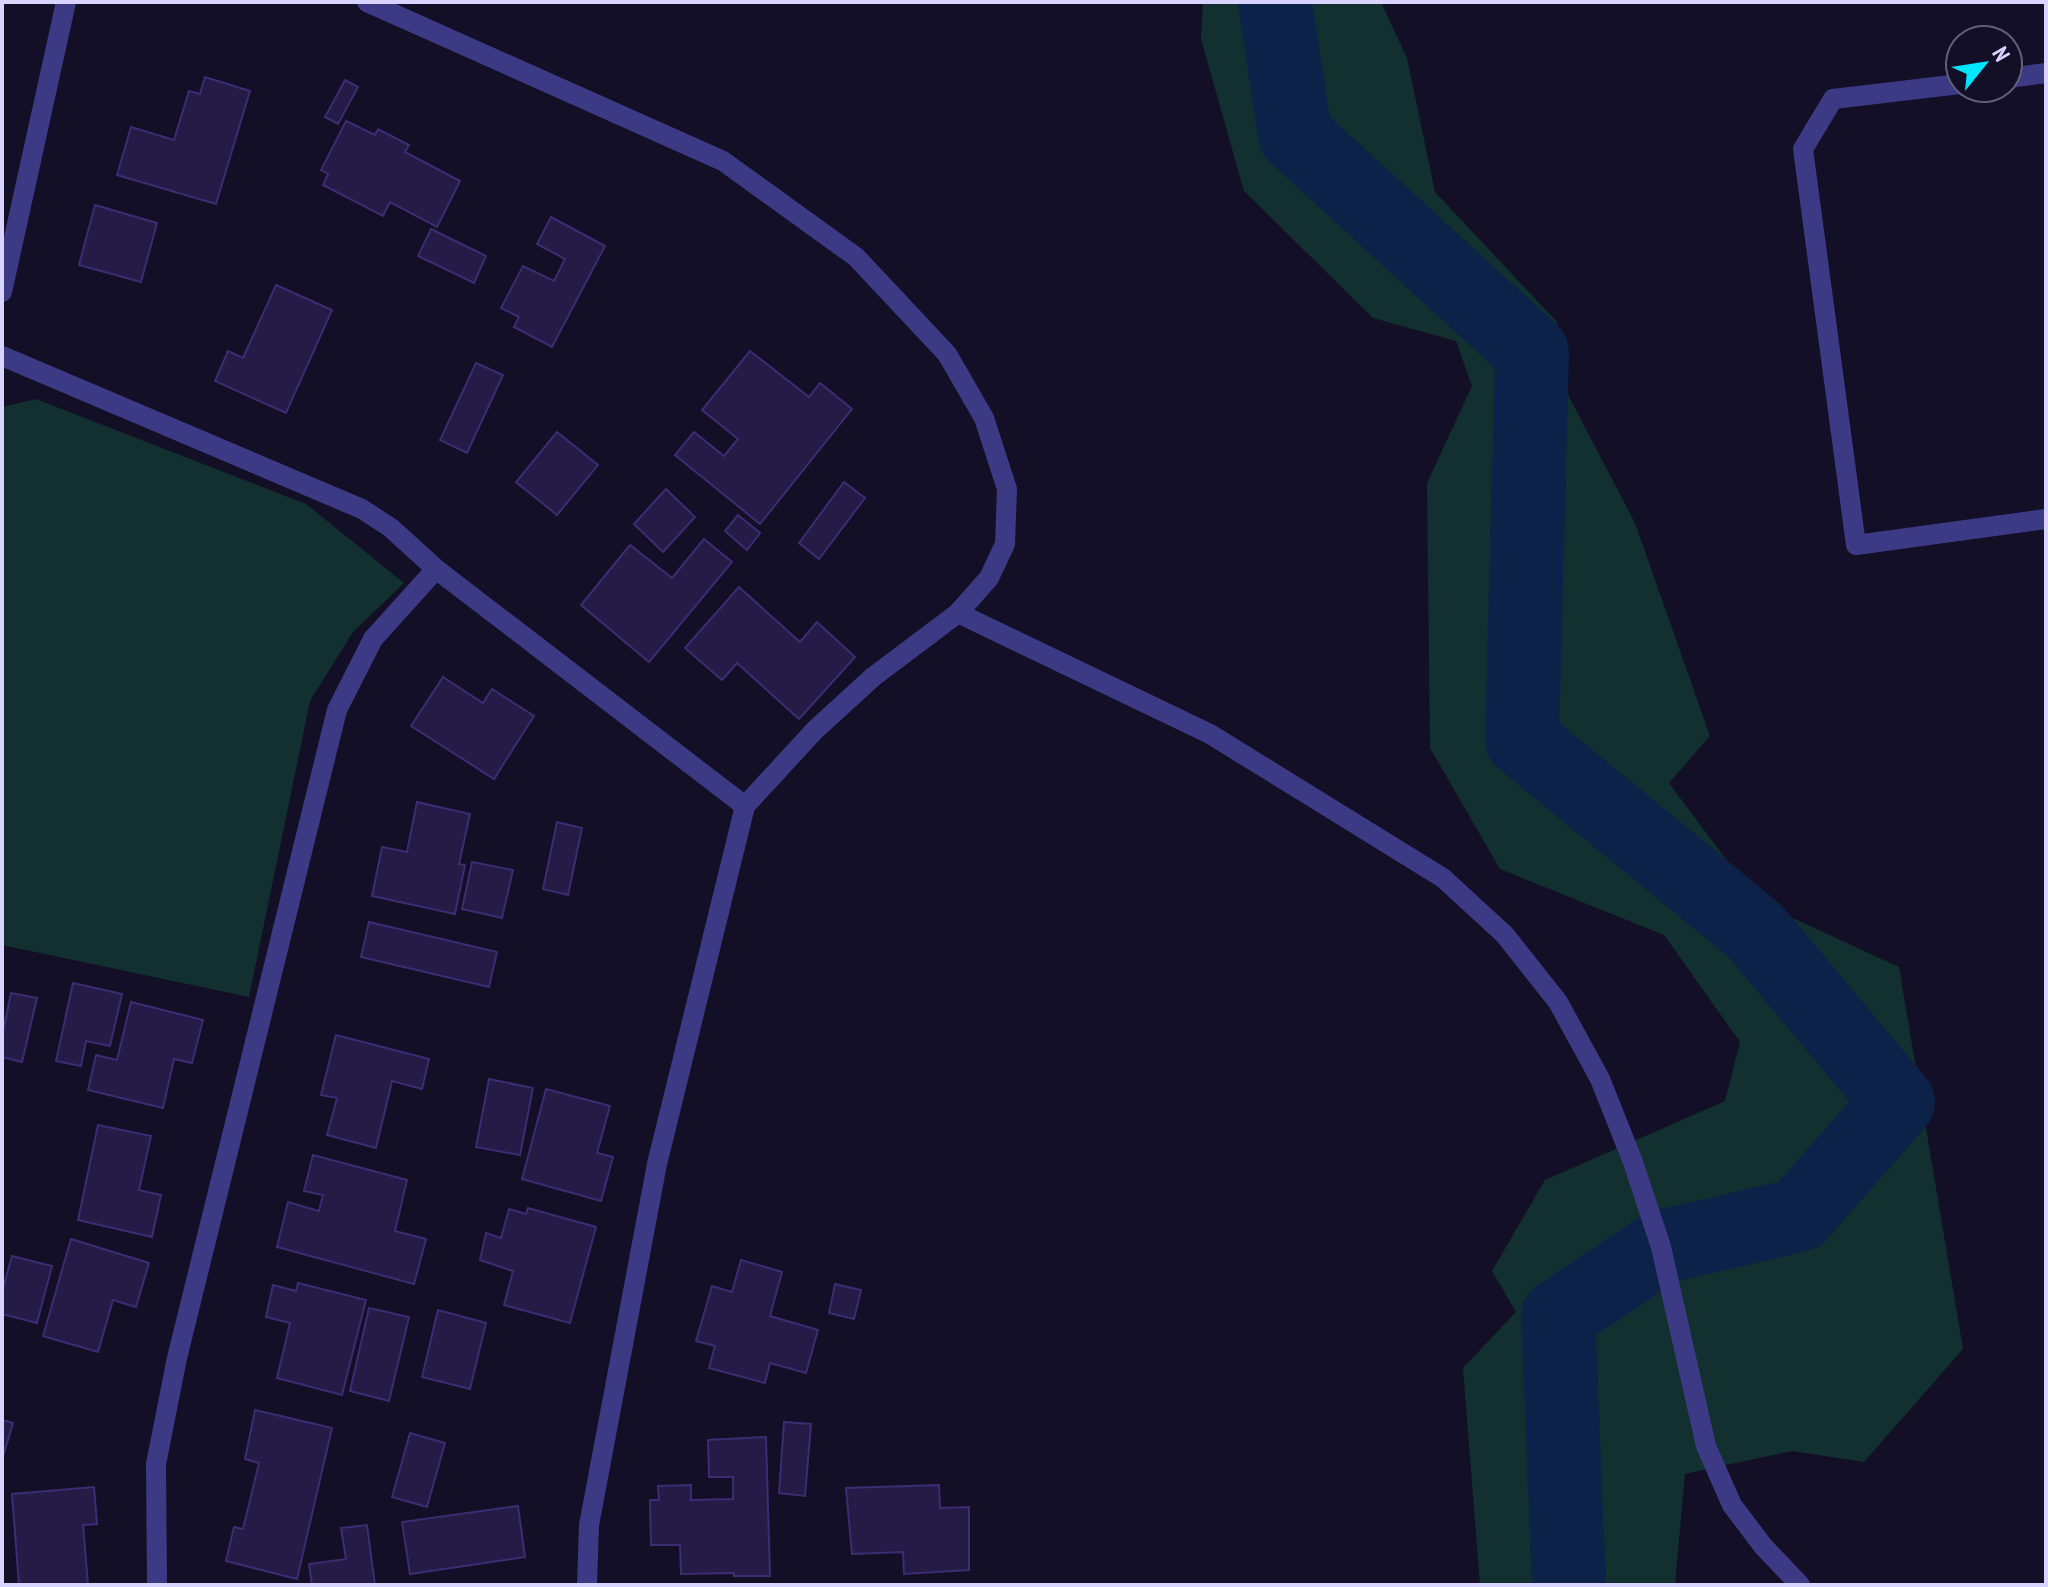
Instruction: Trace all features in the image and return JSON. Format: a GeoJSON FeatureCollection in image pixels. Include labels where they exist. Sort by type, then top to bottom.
{"type":"FeatureCollection","features":[{"type":"Feature","properties":{"kind":"street"},"geometry":{"type":"LineString","coordinates":[[2,292],[66,2]]}},
{"type":"Feature","properties":{"kind":"street"},"geometry":{"type":"LineString","coordinates":[[367,2],[723,161],[856,257],[947,354],[984,418],[1007,489],[1005,544],[989,578],[958,613],[873,677],[815,730],[745,806],[657,1164],[589,1525],[587,1585]]}},
{"type":"Feature","properties":{"kind":"street"},"geometry":{"type":"LineString","coordinates":[[2024,76],[2046,73]]}},
{"type":"Feature","properties":{"kind":"street"},"geometry":{"type":"LineString","coordinates":[[1944,86],[1833,99],[1803,149],[1856,545],[2046,519]]}},
{"type":"Feature","properties":{"kind":"street"},"geometry":{"type":"LineString","coordinates":[[2,356],[362,509],[391,528],[436,569],[745,806]]}},
{"type":"Feature","properties":{"kind":"street"},"geometry":{"type":"LineString","coordinates":[[157,1585],[156,1464],[177,1358],[337,710],[373,639],[436,569]]}},
{"type":"Feature","properties":{"kind":"street"},"geometry":{"type":"LineString","coordinates":[[958,613],[1210,734],[1443,878],[1505,935],[1558,1002],[1600,1079],[1633,1162],[1661,1247],[1706,1446],[1732,1505],[1763,1546],[1800,1585]]}},
{"type":"Feature","properties":{"kind":"green space"},"geometry":{"type":"Polygon","coordinates":[[[1203,2],[1381,2],[1407,58],[1435,192],[1557,322],[1564,387],[1635,523],[1710,736],[1669,783],[1758,902],[1899,967],[1963,1349],[1864,1462],[1792,1451],[1685,1474],[1675,1585],[1480,1585],[1463,1368],[1516,1312],[1492,1271],[1545,1180],[1725,1101],[1740,1042],[1664,935],[1500,869],[1430,748],[1427,483],[1472,386],[1456,341],[1373,318],[1244,191],[1201,39],[1203,2]]]}},
{"type":"Feature","properties":{"kind":"green space"},"geometry":{"type":"Polygon","coordinates":[[[36,399],[306,504],[404,583],[353,632],[310,701],[249,997],[2,945],[2,407],[36,399]]]}},
{"type":"Feature","properties":{"kind":"building"},"geometry":{"type":"Polygon","coordinates":[[[205,77],[250,91],[216,204],[117,175],[131,127],[174,140],[189,91],[200,94],[205,77]]]}},
{"type":"Feature","properties":{"kind":"building"},"geometry":{"type":"Polygon","coordinates":[[[345,80],[358,87],[338,124],[325,117],[345,80]]]}},
{"type":"Feature","properties":{"kind":"building"},"geometry":{"type":"Polygon","coordinates":[[[346,121],[375,135],[378,129],[409,145],[405,152],[460,181],[437,227],[390,202],[383,216],[323,185],[328,174],[321,170],[346,121]]]}},
{"type":"Feature","properties":{"kind":"building"},"geometry":{"type":"Polygon","coordinates":[[[95,205],[157,223],[141,282],[79,265],[95,205]]]}},
{"type":"Feature","properties":{"kind":"building"},"geometry":{"type":"Polygon","coordinates":[[[551,217],[605,246],[552,347],[514,327],[519,317],[501,308],[523,266],[554,281],[565,259],[537,244],[551,217]]]}},
{"type":"Feature","properties":{"kind":"building"},"geometry":{"type":"Polygon","coordinates":[[[431,229],[486,256],[474,283],[418,256],[431,229]]]}},
{"type":"Feature","properties":{"kind":"building"},"geometry":{"type":"Polygon","coordinates":[[[276,285],[332,310],[286,413],[215,381],[228,351],[243,358],[276,285]]]}},
{"type":"Feature","properties":{"kind":"building"},"geometry":{"type":"Polygon","coordinates":[[[750,351],[809,397],[820,383],[852,409],[760,524],[675,455],[694,432],[724,456],[738,439],[702,410],[750,351]]]}},
{"type":"Feature","properties":{"kind":"building"},"geometry":{"type":"Polygon","coordinates":[[[476,363],[503,375],[467,453],[440,440],[476,363]]]}},
{"type":"Feature","properties":{"kind":"building"},"geometry":{"type":"Polygon","coordinates":[[[557,432],[598,465],[557,515],[516,482],[557,432]]]}},
{"type":"Feature","properties":{"kind":"building"},"geometry":{"type":"Polygon","coordinates":[[[844,482],[865,498],[819,559],[799,543],[844,482]]]}},
{"type":"Feature","properties":{"kind":"building"},"geometry":{"type":"Polygon","coordinates":[[[666,489],[695,517],[663,552],[634,524],[666,489]]]}},
{"type":"Feature","properties":{"kind":"building"},"geometry":{"type":"Polygon","coordinates":[[[738,515],[760,533],[747,550],[725,531],[738,515]]]}},
{"type":"Feature","properties":{"kind":"building"},"geometry":{"type":"Polygon","coordinates":[[[704,539],[732,562],[649,662],[581,605],[630,545],[672,578],[704,539]]]}},
{"type":"Feature","properties":{"kind":"building"},"geometry":{"type":"Polygon","coordinates":[[[739,587],[800,642],[817,622],[855,657],[799,719],[737,663],[722,680],[685,648],[739,587]]]}},
{"type":"Feature","properties":{"kind":"building"},"geometry":{"type":"Polygon","coordinates":[[[443,677],[483,703],[492,689],[534,716],[494,779],[411,726],[443,677]]]}},
{"type":"Feature","properties":{"kind":"building"},"geometry":{"type":"Polygon","coordinates":[[[417,802],[470,814],[459,864],[465,865],[455,914],[372,896],[382,847],[407,852],[417,802]]]}},
{"type":"Feature","properties":{"kind":"building"},"geometry":{"type":"Polygon","coordinates":[[[557,822],[582,828],[568,895],[543,889],[557,822]]]}},
{"type":"Feature","properties":{"kind":"building"},"geometry":{"type":"Polygon","coordinates":[[[472,862],[513,870],[502,918],[462,909],[472,862]]]}},
{"type":"Feature","properties":{"kind":"building"},"geometry":{"type":"Polygon","coordinates":[[[369,922],[497,952],[489,987],[361,957],[369,922]]]}},
{"type":"Feature","properties":{"kind":"building"},"geometry":{"type":"Polygon","coordinates":[[[73,983],[122,994],[110,1046],[86,1041],[81,1066],[56,1061],[73,983]]]}},
{"type":"Feature","properties":{"kind":"building"},"geometry":{"type":"Polygon","coordinates":[[[11,993],[37,998],[22,1062],[2,1057],[2,1037],[11,993]]]}},
{"type":"Feature","properties":{"kind":"building"},"geometry":{"type":"Polygon","coordinates":[[[131,1002],[203,1020],[192,1063],[174,1059],[163,1108],[88,1090],[96,1055],[117,1060],[131,1002]]]}},
{"type":"Feature","properties":{"kind":"building"},"geometry":{"type":"Polygon","coordinates":[[[336,1035],[429,1059],[422,1089],[392,1081],[376,1148],[327,1135],[337,1098],[321,1095],[336,1035]]]}},
{"type":"Feature","properties":{"kind":"building"},"geometry":{"type":"Polygon","coordinates":[[[489,1079],[533,1088],[520,1155],[476,1147],[489,1079]]]}},
{"type":"Feature","properties":{"kind":"building"},"geometry":{"type":"Polygon","coordinates":[[[546,1089],[610,1106],[597,1153],[613,1157],[601,1201],[522,1179],[546,1089]]]}},
{"type":"Feature","properties":{"kind":"building"},"geometry":{"type":"Polygon","coordinates":[[[98,1125],[151,1136],[139,1190],[161,1195],[152,1237],[78,1220],[98,1125]]]}},
{"type":"Feature","properties":{"kind":"building"},"geometry":{"type":"Polygon","coordinates":[[[313,1155],[407,1180],[395,1231],[426,1239],[414,1284],[277,1247],[288,1202],[319,1211],[323,1195],[304,1191],[313,1155]]]}},
{"type":"Feature","properties":{"kind":"building"},"geometry":{"type":"Polygon","coordinates":[[[528,1208],[596,1227],[570,1323],[504,1305],[513,1271],[480,1260],[486,1233],[501,1238],[509,1209],[526,1214],[528,1208]]]}},
{"type":"Feature","properties":{"kind":"building"},"geometry":{"type":"Polygon","coordinates":[[[71,1239],[149,1263],[136,1307],[113,1300],[98,1352],[43,1336],[71,1239]]]}},
{"type":"Feature","properties":{"kind":"building"},"geometry":{"type":"Polygon","coordinates":[[[12,1256],[52,1266],[37,1323],[2,1314],[2,1292],[12,1256]]]}},
{"type":"Feature","properties":{"kind":"building"},"geometry":{"type":"Polygon","coordinates":[[[741,1260],[782,1272],[770,1316],[818,1330],[806,1373],[770,1363],[765,1383],[709,1368],[715,1346],[696,1341],[712,1286],[732,1292],[741,1260]]]}},
{"type":"Feature","properties":{"kind":"building"},"geometry":{"type":"Polygon","coordinates":[[[298,1283],[366,1300],[342,1395],[277,1378],[290,1323],[266,1317],[273,1285],[296,1291],[298,1283]]]}},
{"type":"Feature","properties":{"kind":"building"},"geometry":{"type":"Polygon","coordinates":[[[835,1284],[861,1290],[854,1319],[829,1313],[835,1284]]]}},
{"type":"Feature","properties":{"kind":"building"},"geometry":{"type":"Polygon","coordinates":[[[369,1308],[409,1317],[389,1401],[350,1391],[369,1308]]]}},
{"type":"Feature","properties":{"kind":"building"},"geometry":{"type":"Polygon","coordinates":[[[438,1310],[486,1323],[470,1389],[422,1377],[438,1310]]]}},
{"type":"Feature","properties":{"kind":"building"},"geometry":{"type":"Polygon","coordinates":[[[255,1410],[332,1428],[297,1579],[226,1561],[234,1527],[243,1529],[259,1463],[245,1459],[255,1410]]]}},
{"type":"Feature","properties":{"kind":"building"},"geometry":{"type":"Polygon","coordinates":[[[2,1420],[13,1423],[2,1460],[2,1420]]]}},
{"type":"Feature","properties":{"kind":"building"},"geometry":{"type":"Polygon","coordinates":[[[784,1422],[811,1424],[805,1496],[779,1493],[784,1422]]]}},
{"type":"Feature","properties":{"kind":"building"},"geometry":{"type":"Polygon","coordinates":[[[410,1433],[445,1443],[427,1507],[392,1497],[410,1433]]]}},
{"type":"Feature","properties":{"kind":"building"},"geometry":{"type":"Polygon","coordinates":[[[766,1437],[770,1576],[681,1574],[680,1545],[651,1545],[650,1500],[659,1500],[658,1486],[691,1485],[691,1500],[733,1499],[733,1477],[709,1477],[708,1440],[766,1437]]]}},
{"type":"Feature","properties":{"kind":"building"},"geometry":{"type":"Polygon","coordinates":[[[939,1485],[940,1508],[969,1507],[969,1570],[904,1574],[903,1552],[852,1554],[846,1488],[939,1485]]]}},
{"type":"Feature","properties":{"kind":"building"},"geometry":{"type":"Polygon","coordinates":[[[94,1487],[97,1524],[83,1525],[88,1585],[19,1585],[12,1494],[94,1487]]]}},
{"type":"Feature","properties":{"kind":"building"},"geometry":{"type":"Polygon","coordinates":[[[518,1506],[525,1557],[410,1574],[402,1522],[518,1506]]]}},
{"type":"Feature","properties":{"kind":"building"},"geometry":{"type":"Polygon","coordinates":[[[367,1525],[375,1585],[312,1585],[309,1564],[346,1559],[341,1528],[367,1525]]]}},
{"type":"Feature","properties":{"kind":"waterway"},"geometry":{"type":"LineString","coordinates":[[1275,2],[1295,135],[1532,352],[1522,740],[1755,931],[1898,1102],[1799,1215],[1661,1247],[1558,1316],[1569,1585]]}}]}
